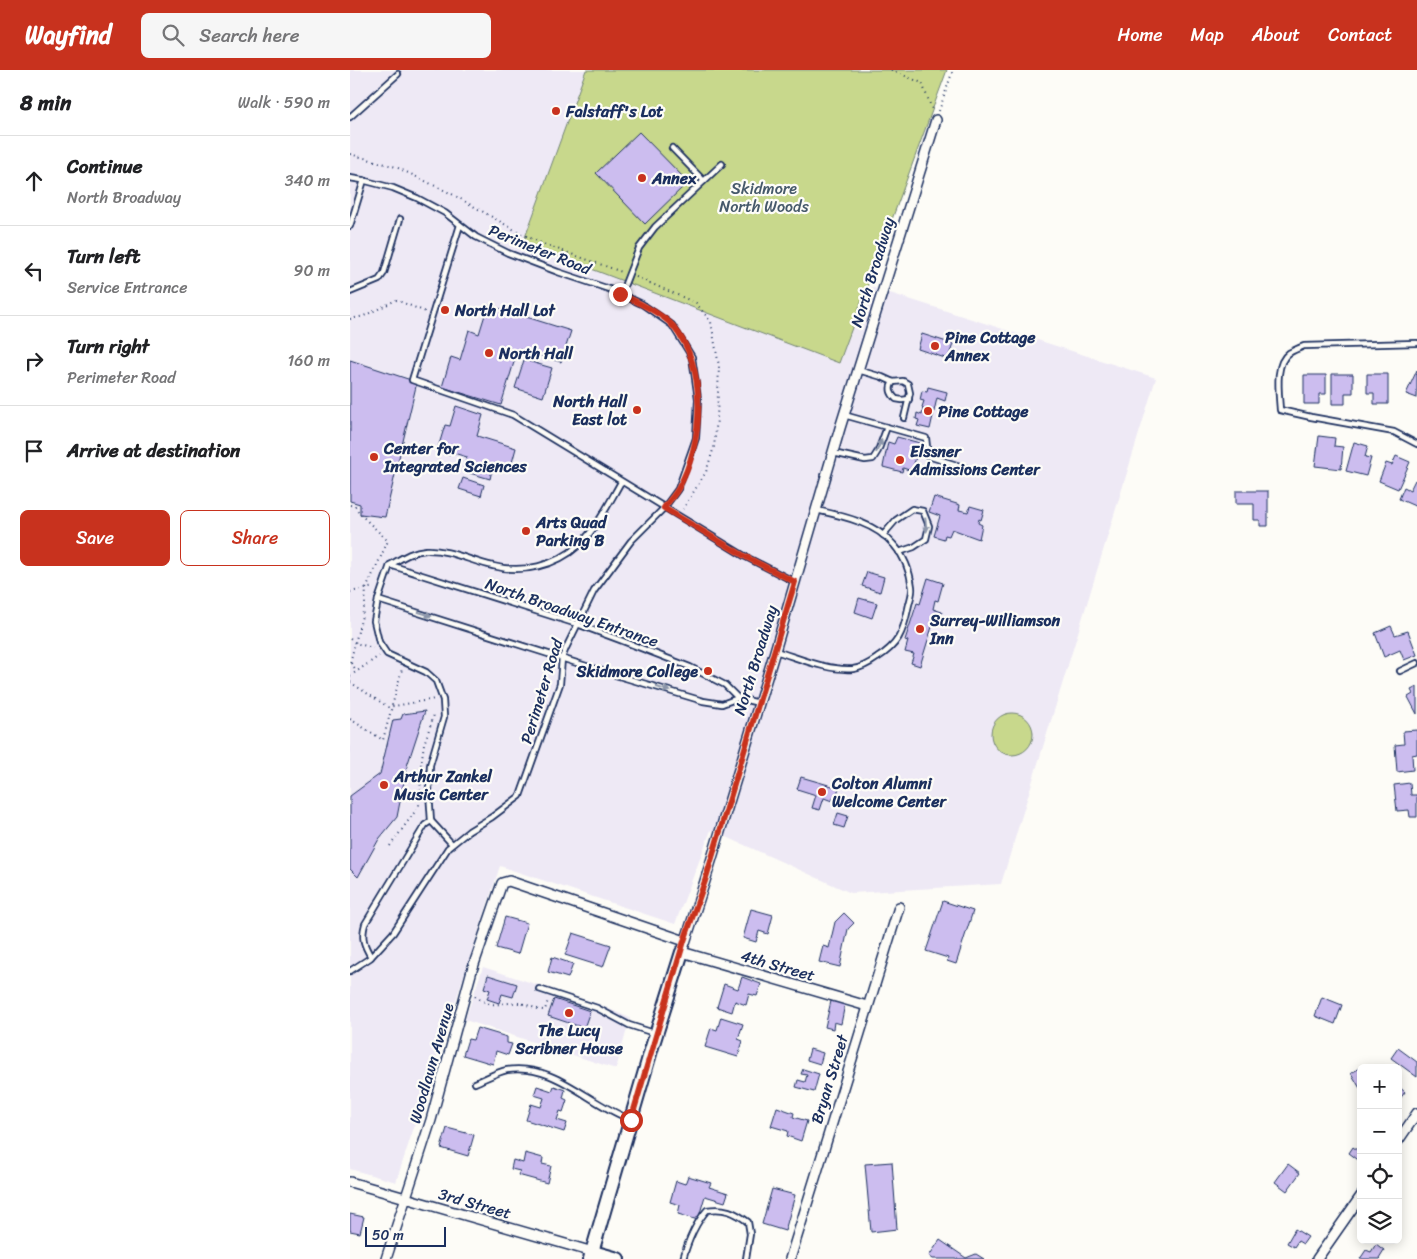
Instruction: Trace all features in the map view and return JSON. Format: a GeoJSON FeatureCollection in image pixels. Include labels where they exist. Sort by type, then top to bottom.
{"type":"FeatureCollection","features":[{"type":"Feature","properties":{"kind":"street","name":"North Broadway"},"geometry":{"type":"LineString","coordinates":[[591,1256],[656,1033],[705,881],[844,415],[936,120]]}},
{"type":"Feature","properties":{"kind":"street","name":"4th Street"},"geometry":{"type":"LineString","coordinates":[[510,881],[683,946],[867,1006]]}},
{"type":"Feature","properties":{"kind":"street","name":"Woodlawn Avenue"},"geometry":{"type":"LineString","coordinates":[[386,1259],[431,1120],[467,990],[502,883],[510,881]]}},
{"type":"Feature","properties":{"kind":"street","name":"Bryan Street"},"geometry":{"type":"LineString","coordinates":[[790,1259],[899,907]]}},
{"type":"Feature","properties":{"kind":"street"},"geometry":{"type":"LineString","coordinates":[[1402,1135],[1417,1114]]}},
{"type":"Feature","properties":{"kind":"street","name":"3rd Street"},"geometry":{"type":"LineString","coordinates":[[350,1182],[591,1256]]}},
{"type":"Feature","properties":{"kind":"street"},"geometry":{"type":"LineString","coordinates":[[1317,1259],[1359,1199]]}},
{"type":"Feature","properties":{"kind":"street"},"geometry":{"type":"LineString","coordinates":[[591,1256],[618,1259]]}},
{"type":"Feature","properties":{"kind":"lane"},"geometry":{"type":"LineString","coordinates":[[350,117],[398,74]]}},
{"type":"Feature","properties":{"kind":"lane"},"geometry":{"type":"LineString","coordinates":[[672,148],[704,181]]}},
{"type":"Feature","properties":{"kind":"lane"},"geometry":{"type":"LineString","coordinates":[[620,294],[639,248],[656,226],[722,164]]}},
{"type":"Feature","properties":{"kind":"lane","name":"Perimeter Road"},"geometry":{"type":"LineString","coordinates":[[350,178],[393,188],[417,198],[445,213],[476,237],[508,253],[620,294],[642,304],[672,325],[692,357],[698,399],[696,438],[678,489],[664,508],[631,542],[607,572],[594,591],[577,624],[562,658],[560,684],[520,796],[492,817],[469,830],[448,848],[394,933],[371,957],[350,971]]}},
{"type":"Feature","properties":{"kind":"lane"},"geometry":{"type":"LineString","coordinates":[[350,226],[352,210],[364,180]]}},
{"type":"Feature","properties":{"kind":"lane"},"geometry":{"type":"LineString","coordinates":[[350,292],[379,280],[384,273],[400,219]]}},
{"type":"Feature","properties":{"kind":"lane"},"geometry":{"type":"LineString","coordinates":[[460,225],[412,380],[513,415],[746,557],[795,582]]}},
{"type":"Feature","properties":{"kind":"lane"},"geometry":{"type":"LineString","coordinates":[[1417,343],[1304,346],[1288,354],[1281,366],[1278,387],[1280,410],[1394,432],[1417,444]]}},
{"type":"Feature","properties":{"kind":"lane"},"geometry":{"type":"LineString","coordinates":[[858,370],[893,382],[903,381],[908,384],[910,388],[909,399],[904,418]]}},
{"type":"Feature","properties":{"kind":"lane"},"geometry":{"type":"LineString","coordinates":[[893,382],[890,386],[890,394],[896,400],[909,399]]}},
{"type":"Feature","properties":{"kind":"lane"},"geometry":{"type":"LineString","coordinates":[[844,415],[926,438],[928,456],[979,472]]}},
{"type":"Feature","properties":{"kind":"lane"},"geometry":{"type":"LineString","coordinates":[[833,453],[865,460],[873,459],[887,427]]}},
{"type":"Feature","properties":{"kind":"lane"},"geometry":{"type":"LineString","coordinates":[[452,844],[431,820],[429,792],[430,765],[444,717],[443,700],[436,682],[426,672],[387,654],[379,642],[374,621],[378,600],[390,565],[410,554],[425,550],[444,551],[494,567],[520,570],[542,565],[564,557],[580,544],[595,526],[621,482]]}},
{"type":"Feature","properties":{"kind":"lane"},"geometry":{"type":"LineString","coordinates":[[883,536],[896,520],[912,509],[923,511],[929,526],[926,539],[914,547],[899,552]]}},
{"type":"Feature","properties":{"kind":"lane"},"geometry":{"type":"LineString","coordinates":[[775,651],[832,667],[854,669],[868,664],[883,654],[898,639],[904,628],[912,588],[906,562],[894,544],[872,528],[848,518],[816,510]]}},
{"type":"Feature","properties":{"kind":"lane","name":"North Broadway Entrance"},"geometry":{"type":"LineString","coordinates":[[390,565],[577,624],[690,667],[725,684],[738,698],[759,703]]}},
{"type":"Feature","properties":{"kind":"lane","name":"North Broadway Entrance"},"geometry":{"type":"LineString","coordinates":[[378,600],[703,701],[722,704],[738,698]]}},
{"type":"Feature","properties":{"kind":"lane"},"geometry":{"type":"LineString","coordinates":[[1400,672],[1417,663]]}},
{"type":"Feature","properties":{"kind":"lane"},"geometry":{"type":"LineString","coordinates":[[371,957],[364,945],[362,935],[364,924],[425,824],[431,820]]}},
{"type":"Feature","properties":{"kind":"lane"},"geometry":{"type":"LineString","coordinates":[[539,989],[597,1008],[629,1025],[656,1033]]}},
{"type":"Feature","properties":{"kind":"lane"},"geometry":{"type":"LineString","coordinates":[[475,1083],[506,1070],[533,1071],[552,1076],[618,1115],[631,1120]]}},
{"type":"Feature","properties":{"kind":"lane"},"geometry":{"type":"LineString","coordinates":[[683,1259],[700,1219],[708,1210],[720,1209],[730,1211],[748,1222],[750,1234],[746,1259]]}},
{"type":"Feature","properties":{"kind":"path"},"geometry":{"type":"LineString","coordinates":[[891,70],[922,83],[936,120]]}},
{"type":"Feature","properties":{"kind":"path"},"geometry":{"type":"LineString","coordinates":[[936,120],[953,70]]}},
{"type":"Feature","properties":{"kind":"path"},"geometry":{"type":"LineString","coordinates":[[350,154],[396,167],[452,194],[518,232],[543,244],[628,274],[696,303],[710,322],[719,366],[717,419],[714,447],[706,472],[679,516]]}},
{"type":"Feature","properties":{"kind":"path"},"geometry":{"type":"LineString","coordinates":[[350,319],[364,316],[396,300],[432,314]]}},
{"type":"Feature","properties":{"kind":"path"},"geometry":{"type":"LineString","coordinates":[[350,505],[355,506],[360,514],[388,541],[366,588],[365,604],[350,663],[357,671]]}},
{"type":"Feature","properties":{"kind":"path"},"geometry":{"type":"LineString","coordinates":[[350,592],[384,584]]}},
{"type":"Feature","properties":{"kind":"path"},"geometry":{"type":"LineString","coordinates":[[350,639],[355,643],[374,648]]}},
{"type":"Feature","properties":{"kind":"path"},"geometry":{"type":"LineString","coordinates":[[350,676],[379,656]]}},
{"type":"Feature","properties":{"kind":"path"},"geometry":{"type":"LineString","coordinates":[[350,719],[383,740],[404,662]]}},
{"type":"Feature","properties":{"kind":"path"},"geometry":{"type":"LineString","coordinates":[[396,667],[402,669]]}},
{"type":"Feature","properties":{"kind":"path"},"geometry":{"type":"LineString","coordinates":[[350,682],[388,707],[435,699]]}},
{"type":"Feature","properties":{"kind":"path"},"geometry":{"type":"LineString","coordinates":[[421,769],[424,744],[435,711],[433,694]]}},
{"type":"Feature","properties":{"kind":"path"},"geometry":{"type":"LineString","coordinates":[[390,846],[418,806],[421,776]]}},
{"type":"Feature","properties":{"kind":"path"},"geometry":{"type":"LineString","coordinates":[[467,990],[484,1002],[494,1005],[519,1003],[538,1010],[545,1010],[550,993]]}},
{"type":"Feature","properties":{"kind":"shaded area","name":"Skidmore College"},"geometry":{"type":"Polygon","coordinates":[[[350,70],[947,70],[868,286],[1156,378],[1001,884],[851,893],[711,830],[675,924],[500,866],[396,1182],[350,1169],[350,70]]]}},
{"type":"Feature","properties":{"kind":"shaded area"},"geometry":{"type":"Polygon","coordinates":[[[483,967],[600,1005],[630,1018],[616,1069],[465,1020],[483,967]]]}},
{"type":"Feature","properties":{"kind":"green space","name":"Skidmore North Woods"},"geometry":{"type":"Polygon","coordinates":[[[586,70],[947,70],[839,363],[523,243],[586,70]]]}},
{"type":"Feature","properties":{"kind":"green space"},"geometry":{"type":"Polygon","coordinates":[[[1016,713],[1024,716],[1030,722],[1033,734],[1030,746],[1024,752],[1008,755],[1000,752],[994,746],[991,730],[994,722],[1000,716],[1016,713]]]}},
{"type":"Feature","properties":{"kind":"building","name":"Annex"},"geometry":{"type":"Polygon","coordinates":[[[639,132],[688,182],[645,224],[596,173],[639,132]]]}},
{"type":"Feature","properties":{"kind":"building","name":"North Hall"},"geometry":{"type":"Polygon","coordinates":[[[488,305],[571,331],[561,362],[518,349],[501,405],[442,387],[451,357],[460,360],[469,330],[479,334],[488,305]]]}},
{"type":"Feature","properties":{"kind":"building","name":"Pine Cottage Annex"},"geometry":{"type":"Polygon","coordinates":[[[922,334],[953,344],[948,359],[918,349],[922,334]]]}},
{"type":"Feature","properties":{"kind":"building","name":"Center for Integrated Sciences"},"geometry":{"type":"Polygon","coordinates":[[[350,360],[417,382],[385,517],[360,514],[360,504],[350,501],[350,360]]]}},
{"type":"Feature","properties":{"kind":"building"},"geometry":{"type":"Polygon","coordinates":[[[524,360],[552,368],[543,397],[515,388],[524,360]]]}},
{"type":"Feature","properties":{"kind":"building"},"geometry":{"type":"Polygon","coordinates":[[[1417,370],[1417,398],[1406,394],[1417,370]]]}},
{"type":"Feature","properties":{"kind":"building"},"geometry":{"type":"Polygon","coordinates":[[[1332,374],[1353,374],[1353,393],[1345,393],[1345,404],[1332,404],[1332,374]]]}},
{"type":"Feature","properties":{"kind":"building"},"geometry":{"type":"Polygon","coordinates":[[[1367,374],[1388,374],[1388,404],[1374,404],[1374,393],[1367,393],[1367,374]]]}},
{"type":"Feature","properties":{"kind":"building"},"geometry":{"type":"Polygon","coordinates":[[[1304,375],[1326,375],[1326,394],[1319,394],[1319,404],[1304,404],[1304,375]]]}},
{"type":"Feature","properties":{"kind":"building","name":"Pine Cottage"},"geometry":{"type":"Polygon","coordinates":[[[928,387],[947,392],[945,401],[937,398],[930,429],[917,426],[919,420],[916,419],[917,413],[922,415],[924,401],[920,400],[922,391],[927,392],[928,387]]]}},
{"type":"Feature","properties":{"kind":"building"},"geometry":{"type":"Polygon","coordinates":[[[456,406],[483,415],[477,436],[516,448],[510,470],[493,465],[490,479],[463,471],[467,457],[450,452],[449,455],[443,454],[444,450],[438,448],[445,425],[450,426],[456,406]]]}},
{"type":"Feature","properties":{"kind":"building"},"geometry":{"type":"Polygon","coordinates":[[[1319,436],[1335,438],[1334,446],[1343,447],[1341,469],[1315,466],[1319,436]]]}},
{"type":"Feature","properties":{"kind":"building","name":"Elssner Admissions Center"},"geometry":{"type":"Polygon","coordinates":[[[897,437],[920,443],[912,471],[903,468],[902,472],[883,467],[888,442],[894,444],[897,437]]]}},
{"type":"Feature","properties":{"kind":"building"},"geometry":{"type":"Polygon","coordinates":[[[1354,442],[1368,446],[1365,457],[1371,458],[1366,476],[1346,471],[1354,442]]]}},
{"type":"Feature","properties":{"kind":"building"},"geometry":{"type":"Polygon","coordinates":[[[1396,456],[1410,462],[1398,489],[1379,481],[1386,463],[1392,465],[1396,456]]]}},
{"type":"Feature","properties":{"kind":"building"},"geometry":{"type":"Polygon","coordinates":[[[463,478],[484,485],[481,496],[459,489],[463,478]]]}},
{"type":"Feature","properties":{"kind":"building"},"geometry":{"type":"Polygon","coordinates":[[[1415,480],[1417,481],[1417,507],[1399,499],[1404,487],[1410,490],[1415,480]]]}},
{"type":"Feature","properties":{"kind":"building"},"geometry":{"type":"Polygon","coordinates":[[[1236,491],[1268,491],[1268,526],[1260,526],[1260,520],[1254,520],[1254,504],[1236,504],[1236,491]]]}},
{"type":"Feature","properties":{"kind":"building"},"geometry":{"type":"Polygon","coordinates":[[[934,497],[960,505],[959,510],[968,512],[970,506],[984,510],[978,523],[982,525],[979,539],[952,529],[949,536],[945,535],[944,539],[934,536],[940,516],[929,512],[934,497]]]}},
{"type":"Feature","properties":{"kind":"building"},"geometry":{"type":"Polygon","coordinates":[[[867,572],[884,577],[880,592],[862,586],[867,572]]]}},
{"type":"Feature","properties":{"kind":"building","name":"Surrey-Williamson Inn"},"geometry":{"type":"Polygon","coordinates":[[[928,578],[943,583],[938,601],[935,600],[933,609],[942,612],[940,618],[935,617],[920,666],[911,663],[914,654],[905,652],[908,641],[905,640],[917,603],[920,604],[928,578]]]}},
{"type":"Feature","properties":{"kind":"building"},"geometry":{"type":"Polygon","coordinates":[[[859,598],[877,603],[872,618],[855,612],[859,598]]]}},
{"type":"Feature","properties":{"kind":"building"},"geometry":{"type":"Polygon","coordinates":[[[1391,626],[1395,635],[1408,631],[1417,655],[1404,660],[1400,650],[1384,657],[1375,633],[1391,626]]]}},
{"type":"Feature","properties":{"kind":"building"},"geometry":{"type":"Polygon","coordinates":[[[1417,687],[1417,714],[1408,697],[1413,694],[1411,690],[1417,687]]]}},
{"type":"Feature","properties":{"kind":"building","name":"Arthur Zankel Music Center"},"geometry":{"type":"Polygon","coordinates":[[[425,711],[407,766],[397,817],[379,839],[358,877],[350,869],[350,796],[380,774],[393,720],[401,719],[403,714],[425,711]]]}},
{"type":"Feature","properties":{"kind":"building"},"geometry":{"type":"Polygon","coordinates":[[[1417,730],[1417,754],[1412,755],[1413,770],[1397,772],[1395,745],[1404,744],[1403,731],[1417,730]]]}},
{"type":"Feature","properties":{"kind":"building","name":"Colton Alumni Welcome Center"},"geometry":{"type":"Polygon","coordinates":[[[801,777],[839,788],[835,799],[833,798],[832,801],[824,798],[820,810],[812,808],[816,795],[797,789],[801,777]]]}},
{"type":"Feature","properties":{"kind":"building"},"geometry":{"type":"Polygon","coordinates":[[[1410,783],[1411,795],[1417,795],[1417,817],[1410,817],[1409,810],[1397,811],[1394,785],[1410,783]]]}},
{"type":"Feature","properties":{"kind":"building"},"geometry":{"type":"Polygon","coordinates":[[[838,813],[848,816],[844,828],[834,825],[838,813]]]}},
{"type":"Feature","properties":{"kind":"building"},"geometry":{"type":"Polygon","coordinates":[[[943,901],[973,911],[956,964],[947,961],[948,958],[926,951],[943,901]]]}},
{"type":"Feature","properties":{"kind":"building"},"geometry":{"type":"Polygon","coordinates":[[[751,909],[773,915],[768,934],[759,931],[756,942],[743,938],[751,909]]]}},
{"type":"Feature","properties":{"kind":"building"},"geometry":{"type":"Polygon","coordinates":[[[844,913],[854,923],[848,929],[840,967],[819,962],[823,946],[829,948],[835,922],[844,913]]]}},
{"type":"Feature","properties":{"kind":"building"},"geometry":{"type":"Polygon","coordinates":[[[505,917],[527,923],[518,954],[496,948],[505,917]]]}},
{"type":"Feature","properties":{"kind":"building"},"geometry":{"type":"Polygon","coordinates":[[[573,933],[611,945],[603,967],[565,955],[573,933]]]}},
{"type":"Feature","properties":{"kind":"building"},"geometry":{"type":"Polygon","coordinates":[[[552,957],[573,964],[568,978],[548,972],[552,957]]]}},
{"type":"Feature","properties":{"kind":"building"},"geometry":{"type":"Polygon","coordinates":[[[488,975],[517,984],[513,997],[502,994],[499,1003],[487,999],[490,990],[484,988],[488,975]]]}},
{"type":"Feature","properties":{"kind":"building"},"geometry":{"type":"Polygon","coordinates":[[[742,977],[761,984],[757,996],[749,994],[746,1005],[735,1001],[732,1012],[717,1007],[724,984],[738,989],[742,977]]]}},
{"type":"Feature","properties":{"kind":"building"},"geometry":{"type":"Polygon","coordinates":[[[1322,997],[1342,1005],[1335,1024],[1315,1016],[1322,997]]]}},
{"type":"Feature","properties":{"kind":"building","name":"The Lucy Scribner House"},"geometry":{"type":"Polygon","coordinates":[[[554,999],[590,1011],[584,1028],[548,1016],[554,999]]]}},
{"type":"Feature","properties":{"kind":"building"},"geometry":{"type":"Polygon","coordinates":[[[831,1001],[845,1004],[841,1024],[834,1022],[833,1029],[825,1027],[831,1001]]]}},
{"type":"Feature","properties":{"kind":"building"},"geometry":{"type":"Polygon","coordinates":[[[721,1017],[743,1024],[738,1039],[743,1041],[738,1057],[705,1047],[711,1028],[717,1030],[721,1017]]]}},
{"type":"Feature","properties":{"kind":"building"},"geometry":{"type":"Polygon","coordinates":[[[477,1028],[507,1037],[507,1043],[512,1044],[508,1055],[496,1051],[493,1064],[463,1055],[468,1039],[473,1040],[477,1028]]]}},
{"type":"Feature","properties":{"kind":"building"},"geometry":{"type":"Polygon","coordinates":[[[1398,1048],[1417,1062],[1417,1077],[1402,1066],[1402,1064],[1391,1058],[1398,1048]]]}},
{"type":"Feature","properties":{"kind":"building"},"geometry":{"type":"Polygon","coordinates":[[[810,1049],[823,1053],[820,1064],[807,1060],[810,1049]]]}},
{"type":"Feature","properties":{"kind":"building"},"geometry":{"type":"Polygon","coordinates":[[[803,1069],[819,1074],[814,1092],[796,1087],[798,1080],[805,1082],[807,1075],[801,1074],[803,1069]]]}},
{"type":"Feature","properties":{"kind":"building"},"geometry":{"type":"Polygon","coordinates":[[[1357,1070],[1357,1083],[1351,1073],[1357,1070]]]}},
{"type":"Feature","properties":{"kind":"building"},"geometry":{"type":"Polygon","coordinates":[[[537,1086],[552,1091],[554,1086],[565,1090],[563,1098],[567,1100],[563,1112],[560,1111],[557,1120],[567,1123],[564,1132],[526,1120],[531,1104],[541,1107],[544,1098],[534,1095],[537,1086]]]}},
{"type":"Feature","properties":{"kind":"building"},"geometry":{"type":"Polygon","coordinates":[[[777,1107],[794,1113],[793,1117],[807,1121],[801,1141],[787,1136],[788,1131],[771,1126],[777,1107]]]}},
{"type":"Feature","properties":{"kind":"building"},"geometry":{"type":"Polygon","coordinates":[[[447,1128],[474,1135],[468,1156],[441,1148],[447,1128]]]}},
{"type":"Feature","properties":{"kind":"building"},"geometry":{"type":"Polygon","coordinates":[[[1353,1147],[1357,1150],[1357,1159],[1349,1153],[1353,1147]]]}},
{"type":"Feature","properties":{"kind":"building"},"geometry":{"type":"Polygon","coordinates":[[[525,1153],[543,1158],[542,1164],[551,1166],[547,1183],[518,1175],[520,1171],[511,1169],[513,1160],[523,1163],[525,1153]]]}},
{"type":"Feature","properties":{"kind":"building"},"geometry":{"type":"Polygon","coordinates":[[[892,1162],[897,1229],[871,1232],[865,1164],[892,1162]]]}},
{"type":"Feature","properties":{"kind":"building"},"geometry":{"type":"Polygon","coordinates":[[[1288,1164],[1300,1173],[1287,1191],[1275,1182],[1288,1164]]]}},
{"type":"Feature","properties":{"kind":"building"},"geometry":{"type":"Polygon","coordinates":[[[688,1176],[711,1183],[709,1187],[728,1193],[725,1202],[705,1196],[698,1220],[678,1214],[680,1205],[670,1202],[676,1181],[685,1184],[688,1176]]]}},
{"type":"Feature","properties":{"kind":"building"},"geometry":{"type":"Polygon","coordinates":[[[772,1189],[795,1195],[785,1231],[762,1224],[772,1189]]]}},
{"type":"Feature","properties":{"kind":"building"},"geometry":{"type":"Polygon","coordinates":[[[350,1214],[364,1217],[360,1233],[350,1231],[350,1214]]]}},
{"type":"Feature","properties":{"kind":"building"},"geometry":{"type":"Polygon","coordinates":[[[1295,1229],[1308,1237],[1303,1244],[1298,1241],[1294,1247],[1287,1243],[1295,1229]]]}},
{"type":"Feature","properties":{"kind":"building"},"geometry":{"type":"Polygon","coordinates":[[[940,1240],[966,1258],[976,1254],[984,1259],[933,1259],[929,1256],[940,1240]]]}},
{"type":"Feature","properties":{"kind":"building"},"geometry":{"type":"Polygon","coordinates":[[[1376,1244],[1384,1250],[1380,1259],[1360,1259],[1366,1250],[1371,1252],[1376,1244]]]}},
{"type":"Feature","properties":{"kind":"place","name":"Falstaff's Lot"},"geometry":{"type":"Point","coordinates":[556,111]}},
{"type":"Feature","properties":{"kind":"place","name":"Annex"},"geometry":{"type":"Point","coordinates":[642,178]}},
{"type":"Feature","properties":{"kind":"place","name":"North Hall Lot"},"geometry":{"type":"Point","coordinates":[445,310]}},
{"type":"Feature","properties":{"kind":"place","name":"Pine Cottage Annex"},"geometry":{"type":"Point","coordinates":[935,346]}},
{"type":"Feature","properties":{"kind":"place","name":"North Hall"},"geometry":{"type":"Point","coordinates":[489,353]}},
{"type":"Feature","properties":{"kind":"place","name":"North Hall East lot"},"geometry":{"type":"Point","coordinates":[637,410]}},
{"type":"Feature","properties":{"kind":"place","name":"Pine Cottage"},"geometry":{"type":"Point","coordinates":[928,411]}},
{"type":"Feature","properties":{"kind":"place","name":"Center for Integrated Sciences"},"geometry":{"type":"Point","coordinates":[374,457]}},
{"type":"Feature","properties":{"kind":"place","name":"Elssner Admissions Center"},"geometry":{"type":"Point","coordinates":[900,460]}},
{"type":"Feature","properties":{"kind":"place","name":"Arts Quad Parking B"},"geometry":{"type":"Point","coordinates":[526,531]}},
{"type":"Feature","properties":{"kind":"place","name":"Surrey-Williamson Inn"},"geometry":{"type":"Point","coordinates":[920,629]}},
{"type":"Feature","properties":{"kind":"place","name":"Skidmore College"},"geometry":{"type":"Point","coordinates":[708,671]}},
{"type":"Feature","properties":{"kind":"place","name":"Arthur Zankel Music Center"},"geometry":{"type":"Point","coordinates":[384,785]}},
{"type":"Feature","properties":{"kind":"place","name":"Colton Alumni Welcome Center"},"geometry":{"type":"Point","coordinates":[822,792]}},
{"type":"Feature","properties":{"kind":"place","name":"The Lucy Scribner House"},"geometry":{"type":"Point","coordinates":[569,1013]}},
{"type":"Feature","properties":{"kind":"route"},"geometry":{"type":"LineString","coordinates":[[620,294],[642,304],[672,325],[692,357],[698,399],[696,438],[678,489],[664,508],[746,557],[795,582],[631,1120]]}}]}
